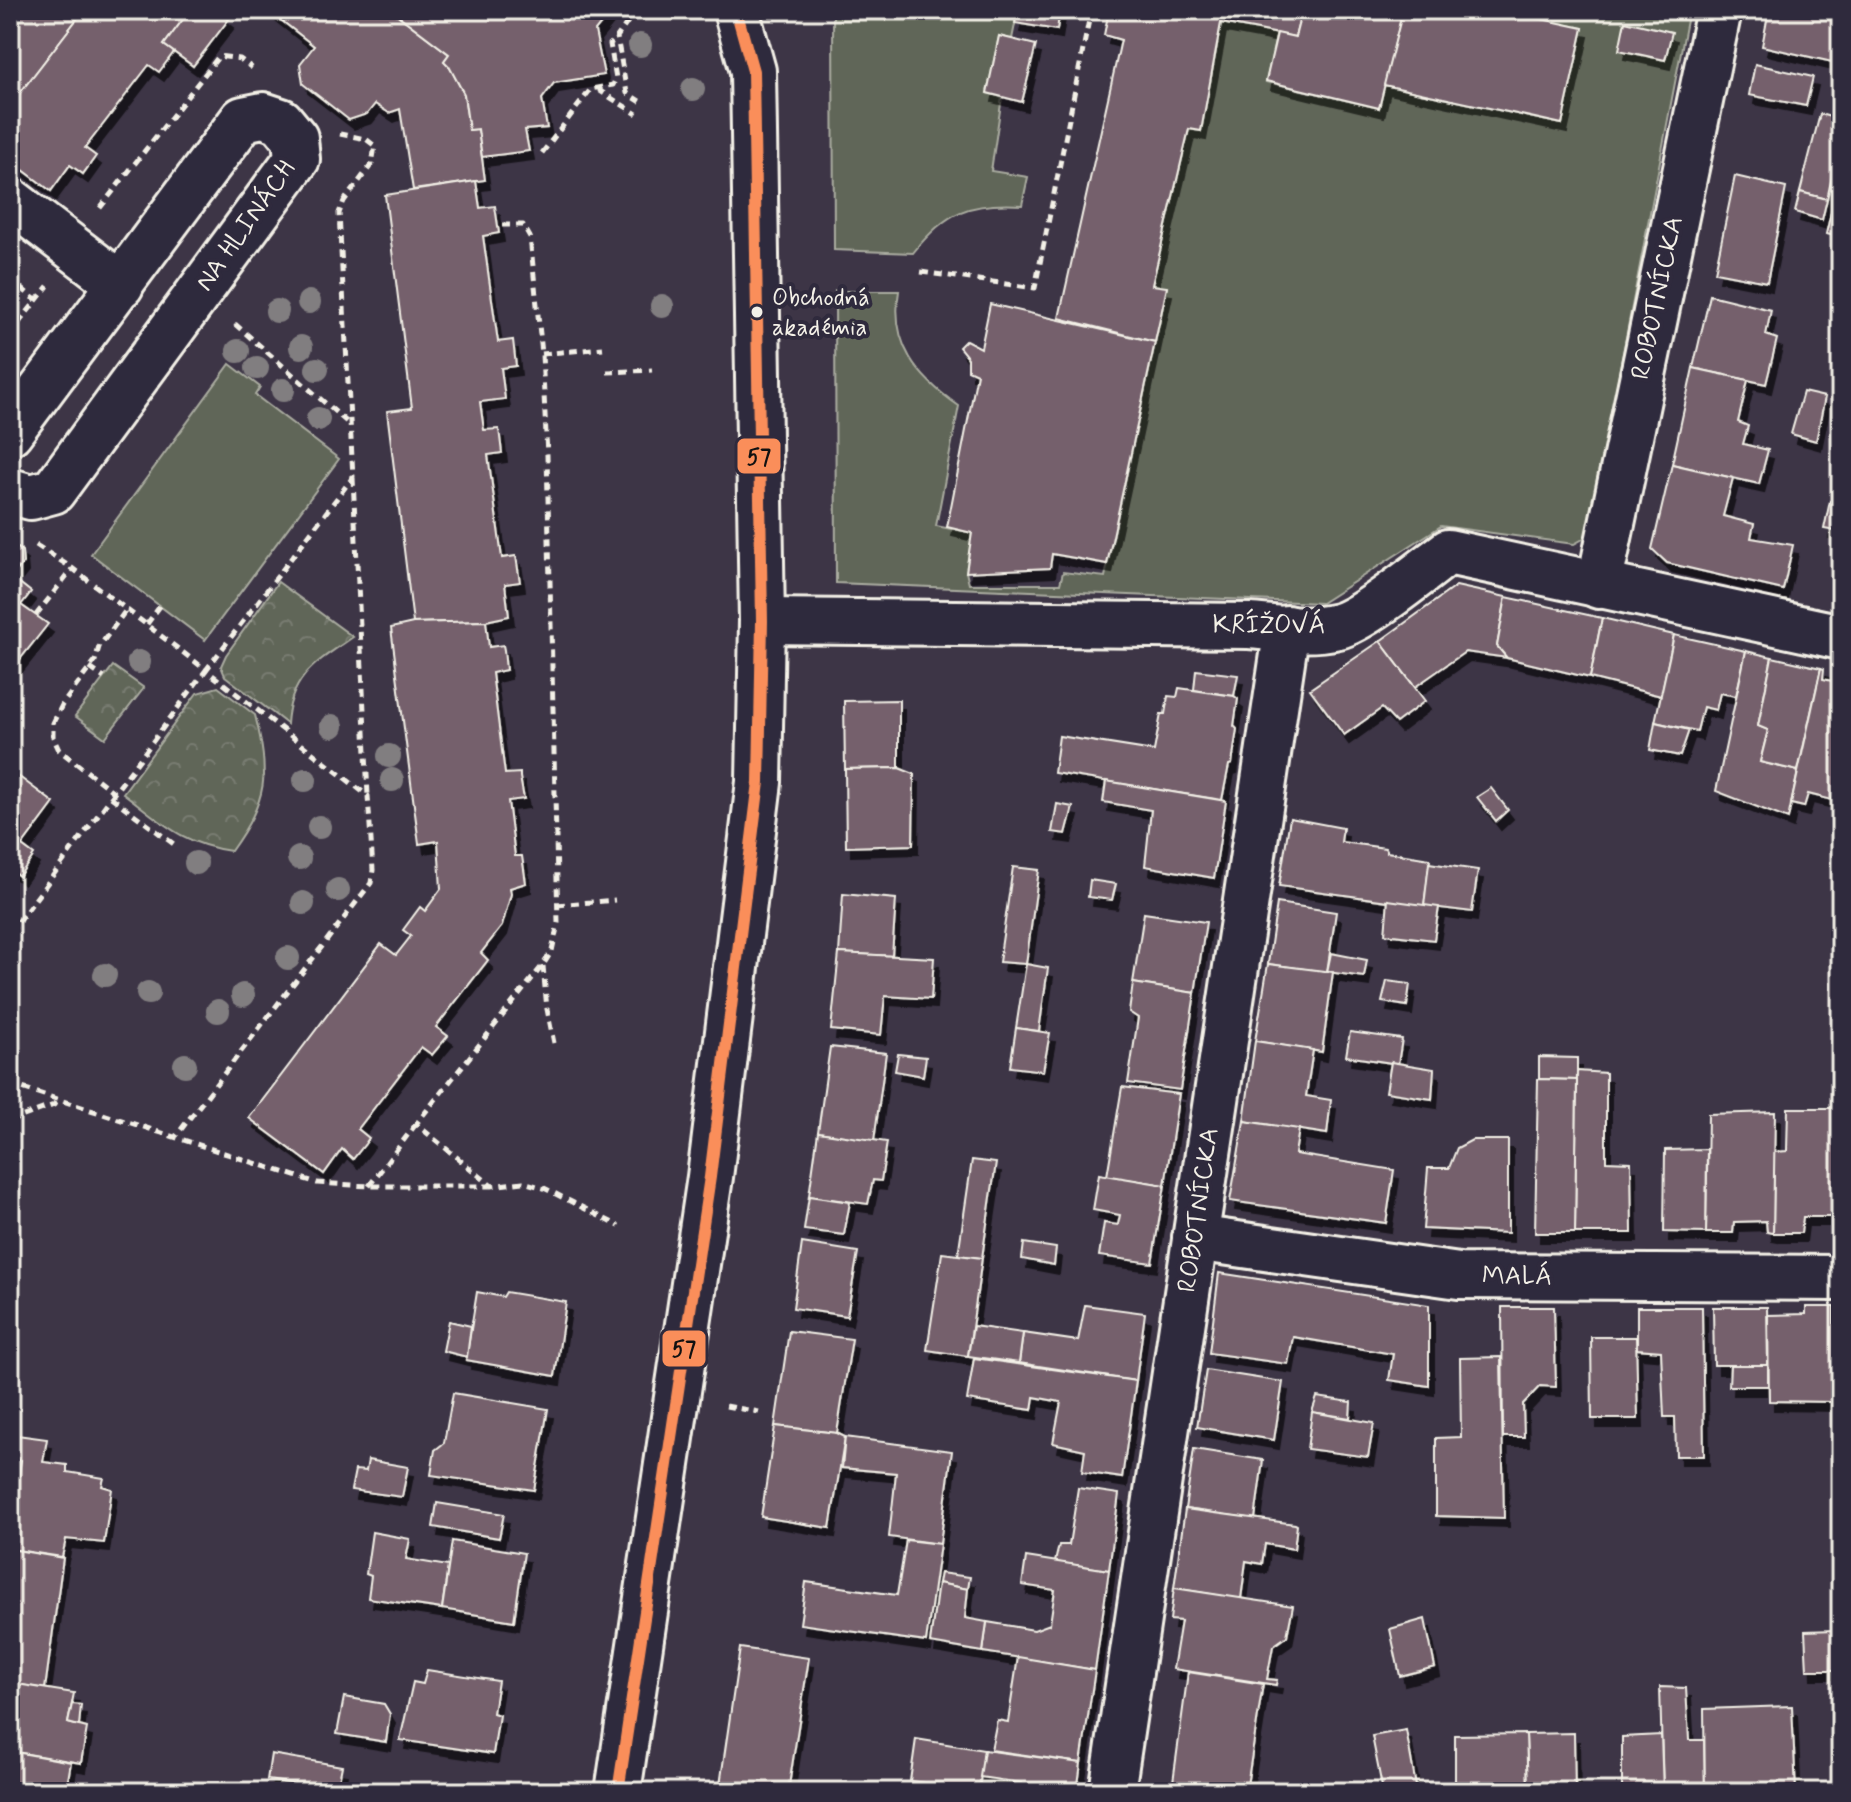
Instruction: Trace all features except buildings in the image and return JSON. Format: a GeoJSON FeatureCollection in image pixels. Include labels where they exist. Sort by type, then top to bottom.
{"type":"FeatureCollection","features":[{"type":"Feature","properties":{"kind":"street"},"geometry":{"type":"LineString","coordinates":[[618,1792],[710,1177],[759,782],[762,621],[753,71],[736,10]]}},
{"type":"Feature","properties":{"kind":"street"},"geometry":{"type":"LineString","coordinates":[[753,71],[771,10]]}},
{"type":"Feature","properties":{"kind":"street","name":"ROBOTNÍCKA"},"geometry":{"type":"LineString","coordinates":[[1599,586],[1719,10]]}},
{"type":"Feature","properties":{"kind":"street","name":"NA HLINÁCH"},"geometry":{"type":"LineString","coordinates":[[10,432],[243,119],[263,115],[281,121],[295,138],[297,159],[200,293],[53,491],[31,497],[10,491]]}},
{"type":"Feature","properties":{"kind":"street"},"geometry":{"type":"LineString","coordinates":[[10,200],[121,285]]}},
{"type":"Feature","properties":{"kind":"street","name":"KRÍŽOVÁ"},"geometry":{"type":"LineString","coordinates":[[762,621],[1315,629],[1341,625],[1358,616],[1448,552],[1841,637]]}},
{"type":"Feature","properties":{"kind":"street","name":"ROBOTNÍCKA"},"geometry":{"type":"LineString","coordinates":[[1112,1792],[1287,628]]}},
{"type":"Feature","properties":{"kind":"street","name":"MALÁ"},"geometry":{"type":"LineString","coordinates":[[1195,1238],[1459,1276],[1841,1278]]}},
{"type":"Feature","properties":{"kind":"path"},"geometry":{"type":"LineString","coordinates":[[542,153],[591,89],[613,85],[616,78],[610,44],[636,10]]}},
{"type":"Feature","properties":{"kind":"path"},"geometry":{"type":"LineString","coordinates":[[921,272],[1035,288],[1091,10]]}},
{"type":"Feature","properties":{"kind":"path"},"geometry":{"type":"LineString","coordinates":[[617,37],[627,93],[641,102]]}},
{"type":"Feature","properties":{"kind":"path"},"geometry":{"type":"LineString","coordinates":[[600,88],[600,91],[637,114]]}},
{"type":"Feature","properties":{"kind":"path"},"geometry":{"type":"LineString","coordinates":[[176,1136],[371,883],[373,870],[339,213],[344,201],[372,164]]}},
{"type":"Feature","properties":{"kind":"path"},"geometry":{"type":"LineString","coordinates":[[369,1186],[543,965],[557,937],[547,455],[542,354],[530,237],[523,225],[502,225]]}},
{"type":"Feature","properties":{"kind":"path"},"geometry":{"type":"LineString","coordinates":[[10,279],[36,300],[10,334]]}},
{"type":"Feature","properties":{"kind":"path"},"geometry":{"type":"LineString","coordinates":[[200,293],[349,423]]}},
{"type":"Feature","properties":{"kind":"path"},"geometry":{"type":"LineString","coordinates":[[542,354],[603,348]]}},
{"type":"Feature","properties":{"kind":"path"},"geometry":{"type":"LineString","coordinates":[[607,372],[652,370]]}},
{"type":"Feature","properties":{"kind":"path"},"geometry":{"type":"LineString","coordinates":[[10,933],[353,477]]}},
{"type":"Feature","properties":{"kind":"path"},"geometry":{"type":"LineString","coordinates":[[31,542],[72,568],[368,796]]}},
{"type":"Feature","properties":{"kind":"path"},"geometry":{"type":"LineString","coordinates":[[36,615],[72,568]]}},
{"type":"Feature","properties":{"kind":"path"},"geometry":{"type":"LineString","coordinates":[[146,625],[160,606]]}},
{"type":"Feature","properties":{"kind":"path"},"geometry":{"type":"LineString","coordinates":[[126,609],[99,647],[95,661],[62,705],[53,723],[53,737],[59,750],[71,761],[175,845]]}},
{"type":"Feature","properties":{"kind":"path"},"geometry":{"type":"LineString","coordinates":[[90,668],[104,678]]}},
{"type":"Feature","properties":{"kind":"path"},"geometry":{"type":"LineString","coordinates":[[557,905],[615,900]]}},
{"type":"Feature","properties":{"kind":"path"},"geometry":{"type":"LineString","coordinates":[[543,965],[555,1048]]}},
{"type":"Feature","properties":{"kind":"path"},"geometry":{"type":"LineString","coordinates":[[10,1084],[317,1183],[492,1186],[523,1182],[544,1188],[619,1226]]}},
{"type":"Feature","properties":{"kind":"path"},"geometry":{"type":"LineString","coordinates":[[10,1121],[54,1105],[57,1099]]}},
{"type":"Feature","properties":{"kind":"path"},"geometry":{"type":"LineString","coordinates":[[416,1124],[492,1186]]}},
{"type":"Feature","properties":{"kind":"path"},"geometry":{"type":"LineString","coordinates":[[726,1406],[759,1412]]}},
{"type":"Feature","properties":{"kind":"green space"},"geometry":{"type":"Polygon","coordinates":[[[833,10],[1018,10],[1012,39],[999,36],[987,93],[1002,97],[991,171],[1028,177],[1022,205],[988,205],[960,212],[937,227],[913,253],[834,250],[833,10]]]}},
{"type":"Feature","properties":{"kind":"green space"},"geometry":{"type":"Polygon","coordinates":[[[1500,10],[1689,10],[1589,530],[1583,539],[1574,544],[1441,526],[1321,603],[836,583],[835,291],[899,291],[899,327],[910,358],[931,383],[959,406],[936,526],[972,533],[966,572],[969,584],[1060,584],[1063,572],[1105,577],[1167,288],[1152,285],[1189,129],[1201,130],[1221,23],[1277,33],[1266,82],[1379,108],[1384,85],[1561,124],[1583,28],[1500,10]]]}},
{"type":"Feature","properties":{"kind":"green space"},"geometry":{"type":"Polygon","coordinates":[[[230,364],[260,387],[255,395],[339,459],[205,640],[91,554],[230,364]]]}},
{"type":"Feature","properties":{"kind":"green space"},"geometry":{"type":"Polygon","coordinates":[[[278,582],[353,637],[317,663],[300,682],[289,708],[287,724],[225,676],[221,666],[278,582]]]}},
{"type":"Feature","properties":{"kind":"green space"},"geometry":{"type":"Polygon","coordinates":[[[113,666],[144,688],[105,738],[75,716],[113,666]]]}},
{"type":"Feature","properties":{"kind":"green space"},"geometry":{"type":"Polygon","coordinates":[[[218,687],[255,715],[263,754],[264,771],[259,801],[231,851],[185,837],[123,793],[197,693],[218,687]]]}},
{"type":"Feature","properties":{"kind":"transit line","name":"57"},"geometry":{"type":"LineString","coordinates":[[618,1792],[710,1177],[759,782],[762,621],[753,71],[736,10]]}},
{"type":"Feature","properties":{"kind":"place","name":"Obchodná akadémia"},"geometry":{"type":"Point","coordinates":[757,312]}}]}
